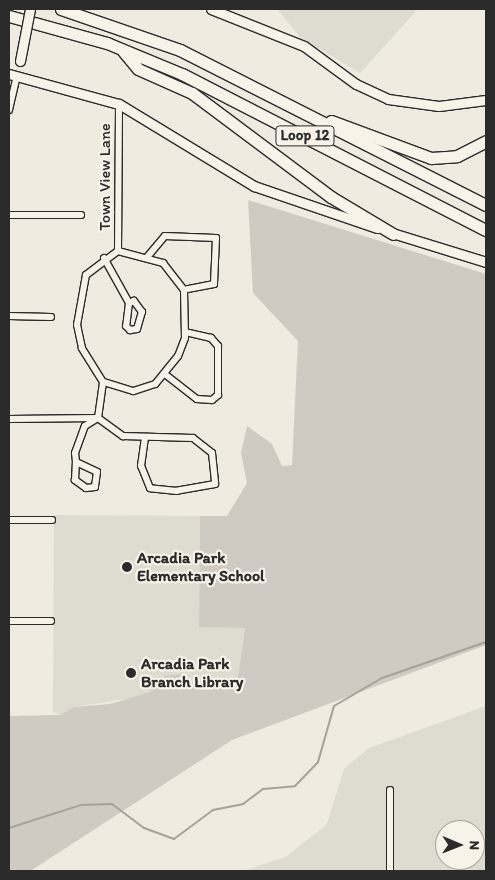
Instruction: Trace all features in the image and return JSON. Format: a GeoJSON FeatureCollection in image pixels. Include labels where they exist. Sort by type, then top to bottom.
{"type":"FeatureCollection","features":[{"type":"Feature","properties":{"kind":"highway","name":"Loop 12"},"geometry":{"type":"LineString","coordinates":[[61,9],[180,50],[486,205]]}},
{"type":"Feature","properties":{"kind":"highway","name":"Loop 12"},"geometry":{"type":"LineString","coordinates":[[9,16],[121,49],[182,74],[486,230]]}},
{"type":"Feature","properties":{"kind":"highway"},"geometry":{"type":"LineString","coordinates":[[121,49],[138,69],[192,93],[331,196],[394,234]]}},
{"type":"Feature","properties":{"kind":"highway"},"geometry":{"type":"LineString","coordinates":[[312,116],[351,126],[431,158],[457,156],[486,141]]}},
{"type":"Feature","properties":{"kind":"main road"},"geometry":{"type":"LineString","coordinates":[[30,9],[20,61],[13,75],[119,104],[254,186],[394,234],[486,262]]}},
{"type":"Feature","properties":{"kind":"main road"},"geometry":{"type":"LineString","coordinates":[[211,9],[304,46],[356,84],[388,99],[420,106],[486,100]]}},
{"type":"Feature","properties":{"kind":"street"},"geometry":{"type":"LineString","coordinates":[[9,110],[13,75]]}},
{"type":"Feature","properties":{"kind":"street","name":"Town View Lane"},"geometry":{"type":"LineString","coordinates":[[118,250],[119,104]]}},
{"type":"Feature","properties":{"kind":"street"},"geometry":{"type":"LineString","coordinates":[[9,215],[81,215]]}},
{"type":"Feature","properties":{"kind":"street"},"geometry":{"type":"LineString","coordinates":[[148,256],[165,236],[216,238],[214,284],[184,290]]}},
{"type":"Feature","properties":{"kind":"street"},"geometry":{"type":"LineString","coordinates":[[98,418],[103,382],[82,348],[77,325],[82,284],[104,258],[118,250],[148,256],[163,263],[184,290],[186,332],[182,348],[166,375],[133,391],[103,382]]}},
{"type":"Feature","properties":{"kind":"street"},"geometry":{"type":"LineString","coordinates":[[104,258],[129,303]]}},
{"type":"Feature","properties":{"kind":"street"},"geometry":{"type":"LineString","coordinates":[[9,316],[51,317]]}},
{"type":"Feature","properties":{"kind":"street"},"geometry":{"type":"LineString","coordinates":[[166,375],[197,399],[212,400],[218,394],[218,346],[211,338],[186,332]]}},
{"type":"Feature","properties":{"kind":"street"},"geometry":{"type":"LineString","coordinates":[[76,462],[97,472],[95,487],[75,480],[76,462],[85,426],[98,418]]}},
{"type":"Feature","properties":{"kind":"street"},"geometry":{"type":"LineString","coordinates":[[9,419],[98,418],[118,434],[201,442],[215,459],[215,484],[177,491],[150,488],[141,466],[145,437]]}},
{"type":"Feature","properties":{"kind":"street"},"geometry":{"type":"LineString","coordinates":[[9,520],[52,520]]}},
{"type":"Feature","properties":{"kind":"street"},"geometry":{"type":"LineString","coordinates":[[9,621],[51,621]]}},
{"type":"Feature","properties":{"kind":"street"},"geometry":{"type":"LineString","coordinates":[[390,790],[390,871]]}},
{"type":"Feature","properties":{"kind":"shaded area"},"geometry":{"type":"Polygon","coordinates":[[[277,9],[418,9],[360,73],[300,37],[277,9]]]}},
{"type":"Feature","properties":{"kind":"shaded area"},"geometry":{"type":"Polygon","coordinates":[[[248,200],[486,274],[486,645],[232,740],[32,870],[9,871],[9,716],[60,715],[74,707],[110,704],[150,692],[165,676],[180,674],[201,690],[237,683],[245,628],[199,627],[200,516],[227,516],[247,483],[241,453],[247,426],[272,444],[282,466],[292,465],[298,341],[253,293],[248,200]]]}},
{"type":"Feature","properties":{"kind":"shaded area","name":"Arcadia Park Elementary School"},"geometry":{"type":"Polygon","coordinates":[[[54,515],[200,516],[199,626],[245,628],[237,683],[201,690],[165,676],[150,692],[132,698],[74,707],[60,715],[53,712],[54,515]]]}},
{"type":"Feature","properties":{"kind":"shaded area"},"geometry":{"type":"Polygon","coordinates":[[[486,706],[486,871],[243,871],[286,857],[327,824],[344,769],[369,748],[486,706]]]}},
{"type":"Feature","properties":{"kind":"waterway"},"geometry":{"type":"LineString","coordinates":[[9,828],[81,805],[112,804],[144,828],[174,839],[213,810],[243,804],[263,789],[295,786],[318,762],[334,706],[382,678],[486,642]]}},
{"type":"Feature","properties":{"kind":"place","name":"Arcadia Park Elementary School"},"geometry":{"type":"Point","coordinates":[127,567]}},
{"type":"Feature","properties":{"kind":"place","name":"Arcadia Park Branch Library"},"geometry":{"type":"Point","coordinates":[131,673]}}]}
